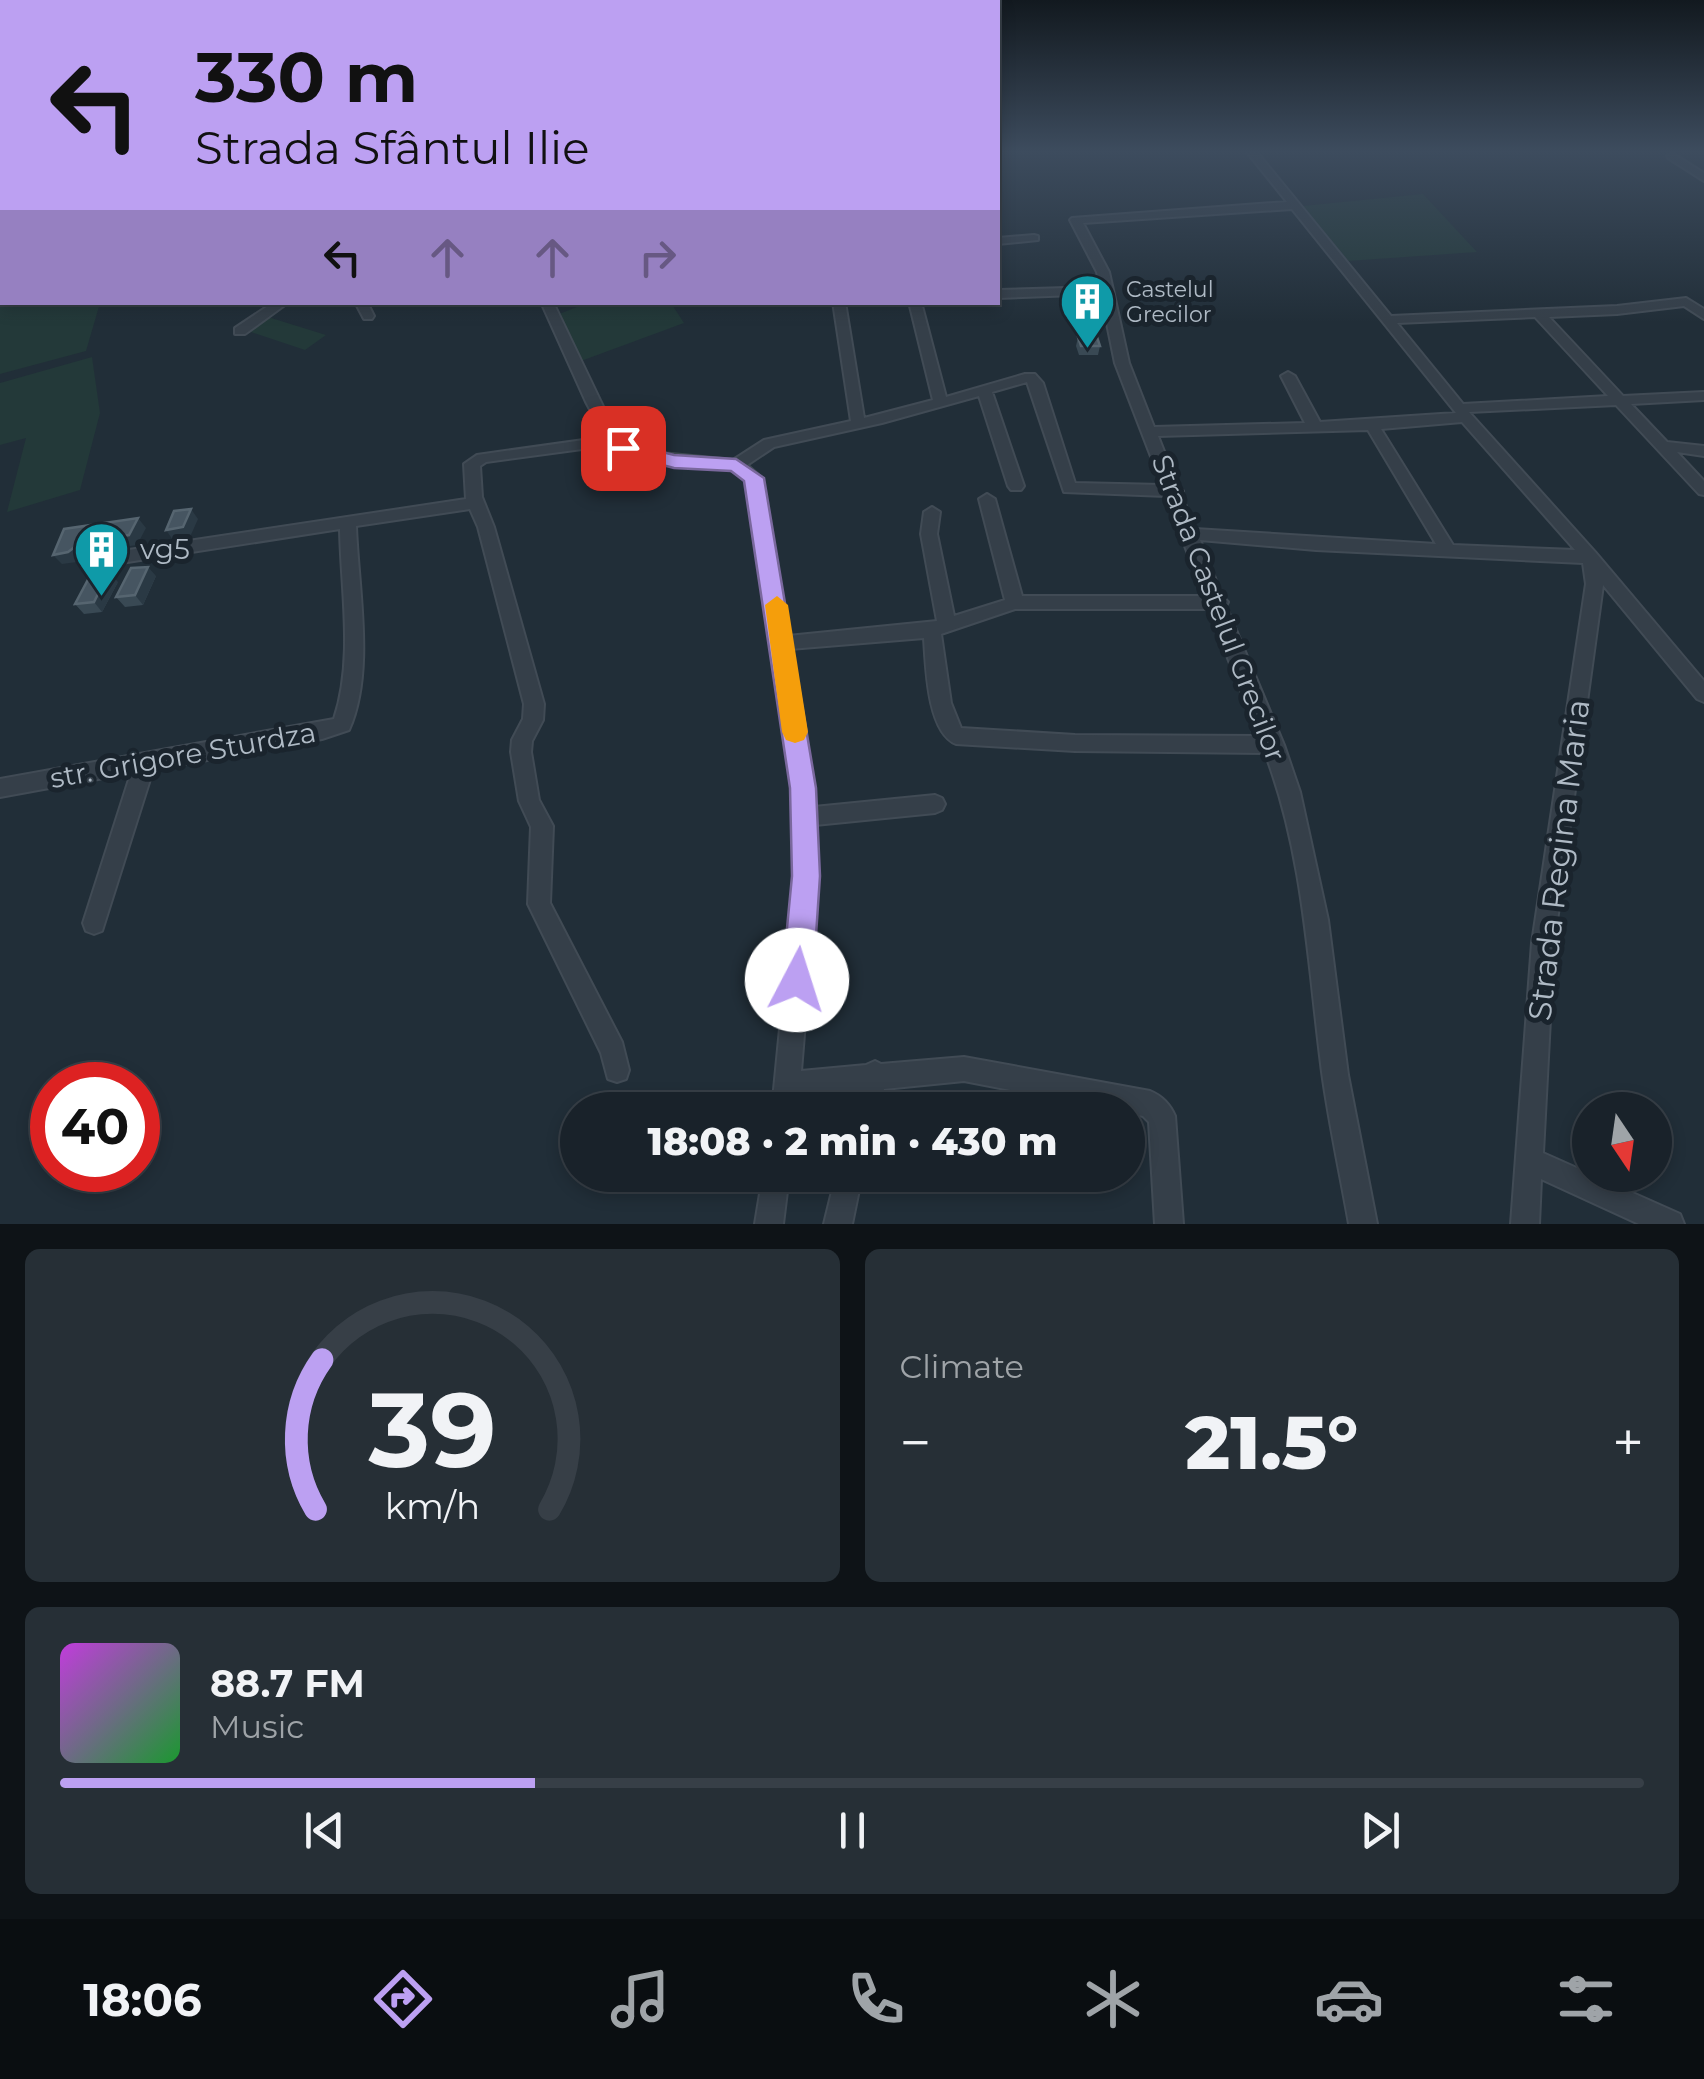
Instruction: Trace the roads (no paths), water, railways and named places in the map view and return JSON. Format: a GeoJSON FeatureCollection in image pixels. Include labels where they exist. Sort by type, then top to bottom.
{"type":"FeatureCollection","features":[{"type":"Feature","properties":{"kind":"street","name":"Strada Castelul Grecilor"},"geometry":{"type":"LineString","coordinates":[[1250,208],[1076,220],[1104,272],[1122,363],[1290,792],[1317,920],[1335,1075],[1363,1224]]}},
{"type":"Feature","properties":{"kind":"street"},"geometry":{"type":"LineString","coordinates":[[1299,208],[1462,412],[1590,556],[1704,694]]}},
{"type":"Feature","properties":{"kind":"street"},"geometry":{"type":"LineString","coordinates":[[1000,240],[1034,238]]}},
{"type":"Feature","properties":{"kind":"street"},"geometry":{"type":"LineString","coordinates":[[1000,294],[1108,290]]}},
{"type":"Feature","properties":{"kind":"street"},"geometry":{"type":"LineString","coordinates":[[1389,320],[1686,302],[1704,316]]}},
{"type":"Feature","properties":{"kind":"street"},"geometry":{"type":"LineString","coordinates":[[240,331],[279,305]]}},
{"type":"Feature","properties":{"kind":"street"},"geometry":{"type":"LineString","coordinates":[[548,305],[615,440],[633,454],[652,458],[736,465],[750,472],[758,496],[804,817],[806,876],[787,1092]]}},
{"type":"Feature","properties":{"kind":"street"},"geometry":{"type":"LineString","coordinates":[[838,305],[858,424]]}},
{"type":"Feature","properties":{"kind":"street"},"geometry":{"type":"LineString","coordinates":[[916,305],[940,402]]}},
{"type":"Feature","properties":{"kind":"street"},"geometry":{"type":"LineString","coordinates":[[1538,313],[1704,490]]}},
{"type":"Feature","properties":{"kind":"street"},"geometry":{"type":"LineString","coordinates":[[1288,376],[1316,426]]}},
{"type":"Feature","properties":{"kind":"street"},"geometry":{"type":"LineString","coordinates":[[736,465],[769,443],[858,424],[1026,377],[1034,380],[1067,473],[1068,488],[1174,491]]}},
{"type":"Feature","properties":{"kind":"street"},"geometry":{"type":"LineString","coordinates":[[984,388],[1016,486]]}},
{"type":"Feature","properties":{"kind":"street"},"geometry":{"type":"LineString","coordinates":[[1150,432],[1372,424],[1615,397],[1704,396]]}},
{"type":"Feature","properties":{"kind":"street"},"geometry":{"type":"LineString","coordinates":[[1372,424],[1448,550]]}},
{"type":"Feature","properties":{"kind":"street"},"geometry":{"type":"LineString","coordinates":[[615,440],[482,458],[472,464],[472,502],[486,527],[534,704],[533,720],[522,740],[521,752],[529,801],[542,826],[539,904],[613,1051],[617,1070]]}},
{"type":"Feature","properties":{"kind":"street"},"geometry":{"type":"LineString","coordinates":[[1663,446],[1704,451]]}},
{"type":"Feature","properties":{"kind":"street"},"geometry":{"type":"LineString","coordinates":[[987,499],[1014,603]]}},
{"type":"Feature","properties":{"kind":"street"},"geometry":{"type":"LineString","coordinates":[[90,562],[472,502]]}},
{"type":"Feature","properties":{"kind":"street"},"geometry":{"type":"LineString","coordinates":[[932,512],[929,534],[940,628],[944,715],[949,732],[956,736],[1076,743],[1274,745]]}},
{"type":"Feature","properties":{"kind":"street","name":"str. Grigore Sturdza"},"geometry":{"type":"LineString","coordinates":[[0,788],[322,732],[342,724],[348,713],[350,684],[348,522]]}},
{"type":"Feature","properties":{"kind":"street"},"geometry":{"type":"LineString","coordinates":[[1190,534],[1590,556]]}},
{"type":"Feature","properties":{"kind":"street","name":"Strada Regina Maria"},"geometry":{"type":"LineString","coordinates":[[1525,1224],[1543,943],[1595,584],[1590,556]]}},
{"type":"Feature","properties":{"kind":"street"},"geometry":{"type":"LineString","coordinates":[[782,643],[940,628],[1014,603],[1218,602]]}},
{"type":"Feature","properties":{"kind":"street"},"geometry":{"type":"LineString","coordinates":[[94,923],[145,762]]}},
{"type":"Feature","properties":{"kind":"street"},"geometry":{"type":"LineString","coordinates":[[804,817],[935,804]]}},
{"type":"Feature","properties":{"kind":"street"},"geometry":{"type":"LineString","coordinates":[[808,1092],[874,1074],[964,1069],[1150,1104],[1162,1116],[1169,1224]]}},
{"type":"Feature","properties":{"kind":"street"},"geometry":{"type":"LineString","coordinates":[[869,1092],[874,1074]]}},
{"type":"Feature","properties":{"kind":"street"},"geometry":{"type":"LineString","coordinates":[[1530,1161],[1670,1224]]}},
{"type":"Feature","properties":{"kind":"street"},"geometry":{"type":"LineString","coordinates":[[770,1224],[774,1192]]}},
{"type":"Feature","properties":{"kind":"street"},"geometry":{"type":"LineString","coordinates":[[838,1224],[845,1192]]}},
{"type":"Feature","properties":{"kind":"place","name":"Castelul Grecilor"},"geometry":{"type":"Point","coordinates":[1087,351]}},
{"type":"Feature","properties":{"kind":"place","name":"vg5"},"geometry":{"type":"Point","coordinates":[101,598]}}]}
